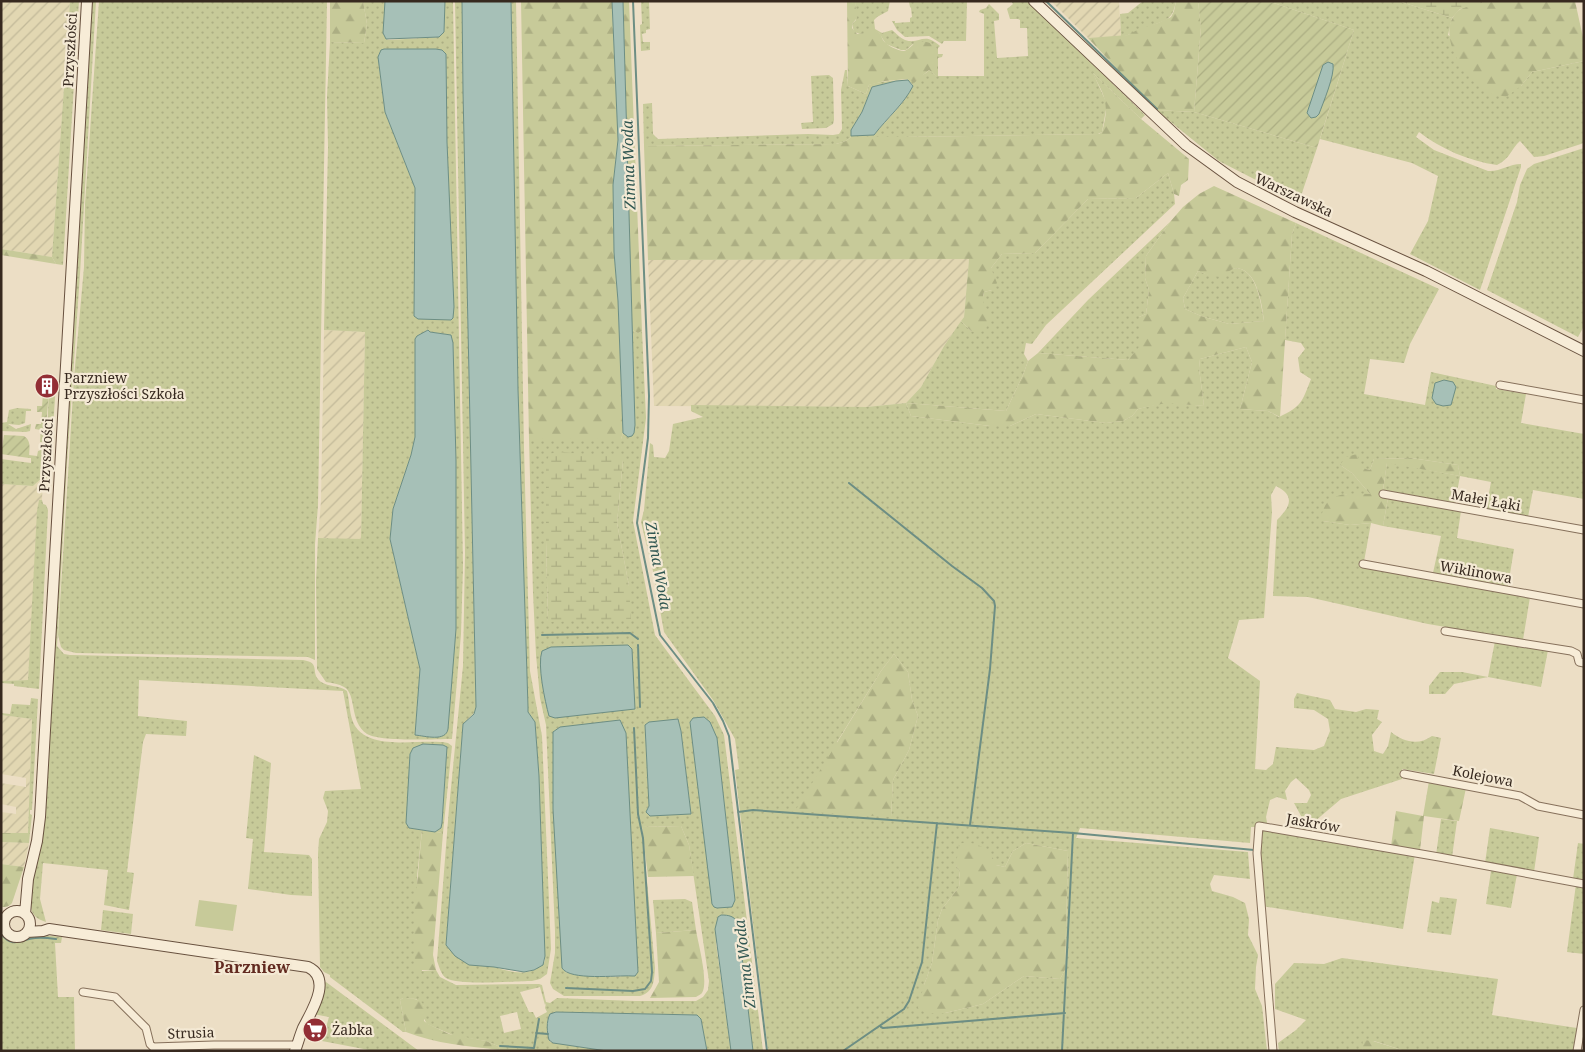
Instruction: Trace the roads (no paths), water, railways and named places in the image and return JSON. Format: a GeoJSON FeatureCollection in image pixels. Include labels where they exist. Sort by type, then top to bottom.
{"type":"FeatureCollection","features":[{"type":"Feature","properties":{"kind":"street","name":"Przyszłości"},"geometry":{"type":"LineString","coordinates":[[27,918],[28,879],[37,841],[40,817],[87,1]]}},
{"type":"Feature","properties":{"kind":"street","name":"Warszawska"},"geometry":{"type":"LineString","coordinates":[[1034,1],[1186,146],[1237,182],[1295,212],[1426,271],[1584,351]]}},
{"type":"Feature","properties":{"kind":"street"},"geometry":{"type":"LineString","coordinates":[[1500,385],[1584,400]]}},
{"type":"Feature","properties":{"kind":"street","name":"Małej Łąki"},"geometry":{"type":"LineString","coordinates":[[1384,494],[1584,530]]}},
{"type":"Feature","properties":{"kind":"street","name":"Wiklinowa"},"geometry":{"type":"LineString","coordinates":[[1363,564],[1584,604]]}},
{"type":"Feature","properties":{"kind":"street"},"geometry":{"type":"LineString","coordinates":[[1445,631],[1571,651],[1577,654],[1579,662],[1584,663]]}},
{"type":"Feature","properties":{"kind":"street","name":"Kolejowa"},"geometry":{"type":"LineString","coordinates":[[1404,774],[1520,796],[1538,806],[1584,815]]}},
{"type":"Feature","properties":{"kind":"street","name":"Jaskrów"},"geometry":{"type":"LineString","coordinates":[[1273,1051],[1257,853],[1259,826],[1584,884]]}},
{"type":"Feature","properties":{"kind":"street","name":"Przyszłości"},"geometry":{"type":"LineString","coordinates":[[5,920],[28,879]]}},
{"type":"Feature","properties":{"kind":"street"},"geometry":{"type":"LineString","coordinates":[[49,929],[27,918],[20,912],[5,920],[8,934],[15,938],[23,936],[27,932],[49,929],[305,966],[313,970],[318,980],[317,1000],[296,1048]]}},
{"type":"Feature","properties":{"kind":"street"},"geometry":{"type":"LineString","coordinates":[[27,918],[27,932]]}},
{"type":"Feature","properties":{"kind":"street","name":"Strusia"},"geometry":{"type":"LineString","coordinates":[[83,992],[115,997],[146,1028],[150,1044],[153,1047],[222,1045],[296,1048]]}},
{"type":"Feature","properties":{"kind":"street"},"geometry":{"type":"LineString","coordinates":[[1577,1051],[1584,1010]]}},
{"type":"Feature","properties":{"kind":"water"},"geometry":{"type":"Polygon","coordinates":[[[385,1],[445,1],[444,32],[439,37],[386,39],[383,33],[385,1]]]}},
{"type":"Feature","properties":{"kind":"water"},"geometry":{"type":"Polygon","coordinates":[[[462,1],[511,1],[518,389],[528,712],[535,722],[539,776],[545,956],[543,965],[534,970],[524,972],[469,965],[455,956],[446,945],[463,724],[474,714],[476,707],[462,1]]]}},
{"type":"Feature","properties":{"kind":"water"},"geometry":{"type":"Polygon","coordinates":[[[612,1],[623,1],[635,425],[634,433],[628,437],[623,433],[618,301],[614,252],[613,185],[618,140],[612,1]]]}},
{"type":"Feature","properties":{"kind":"water"},"geometry":{"type":"Polygon","coordinates":[[[436,49],[442,50],[446,54],[447,142],[454,307],[451,320],[418,319],[414,316],[415,188],[385,112],[378,57],[381,50],[436,49]]]}},
{"type":"Feature","properties":{"kind":"water"},"geometry":{"type":"Polygon","coordinates":[[[1328,62],[1333,64],[1331,82],[1319,114],[1311,118],[1307,113],[1323,65],[1328,62]]]}},
{"type":"Feature","properties":{"kind":"water"},"geometry":{"type":"Polygon","coordinates":[[[908,80],[913,86],[909,93],[874,135],[851,136],[851,130],[862,112],[872,87],[908,80]]]}},
{"type":"Feature","properties":{"kind":"water"},"geometry":{"type":"Polygon","coordinates":[[[428,330],[430,332],[451,335],[453,343],[456,461],[456,629],[448,729],[443,736],[439,737],[415,735],[420,669],[390,539],[393,509],[415,437],[415,339],[428,330]]]}},
{"type":"Feature","properties":{"kind":"water"},"geometry":{"type":"Polygon","coordinates":[[[1444,380],[1453,382],[1456,387],[1451,405],[1443,406],[1436,404],[1432,398],[1435,383],[1444,380]]]}},
{"type":"Feature","properties":{"kind":"water"},"geometry":{"type":"Polygon","coordinates":[[[628,645],[632,649],[635,709],[555,718],[549,716],[540,665],[542,651],[551,647],[628,645]]]}},
{"type":"Feature","properties":{"kind":"water"},"geometry":{"type":"Polygon","coordinates":[[[704,717],[710,722],[717,738],[735,900],[732,907],[717,908],[712,904],[690,722],[693,718],[704,717]]]}},
{"type":"Feature","properties":{"kind":"water"},"geometry":{"type":"Polygon","coordinates":[[[678,719],[691,814],[650,816],[646,812],[649,806],[645,725],[649,722],[678,719]]]}},
{"type":"Feature","properties":{"kind":"water"},"geometry":{"type":"Polygon","coordinates":[[[620,720],[626,733],[638,972],[635,976],[574,975],[562,968],[553,809],[553,732],[560,727],[620,720]]]}},
{"type":"Feature","properties":{"kind":"water"},"geometry":{"type":"Polygon","coordinates":[[[423,744],[447,747],[442,823],[441,828],[435,832],[409,828],[406,823],[410,754],[413,748],[423,744]]]}},
{"type":"Feature","properties":{"kind":"water"},"geometry":{"type":"Polygon","coordinates":[[[721,915],[731,916],[738,923],[753,1051],[731,1051],[715,929],[718,917],[721,915]]]}},
{"type":"Feature","properties":{"kind":"water"},"geometry":{"type":"Polygon","coordinates":[[[556,1012],[697,1015],[701,1019],[707,1051],[607,1051],[553,1043],[549,1040],[547,1024],[550,1014],[556,1012]]]}},
{"type":"Feature","properties":{"kind":"waterway","name":"Zimna Woda"},"geometry":{"type":"LineString","coordinates":[[633,1],[649,396],[648,438],[637,523],[660,635],[713,703],[729,736],[767,1051]]}},
{"type":"Feature","properties":{"kind":"waterway"},"geometry":{"type":"LineString","coordinates":[[1046,1],[1157,109]]}},
{"type":"Feature","properties":{"kind":"waterway"},"geometry":{"type":"LineString","coordinates":[[849,483],[982,588],[994,601],[990,669],[970,825]]}},
{"type":"Feature","properties":{"kind":"waterway"},"geometry":{"type":"LineString","coordinates":[[542,635],[630,633],[638,639]]}},
{"type":"Feature","properties":{"kind":"waterway"},"geometry":{"type":"LineString","coordinates":[[638,645],[640,707]]}},
{"type":"Feature","properties":{"kind":"waterway"},"geometry":{"type":"LineString","coordinates":[[566,988],[633,991],[645,989],[651,981],[652,972],[643,838],[638,814],[634,728]]}},
{"type":"Feature","properties":{"kind":"waterway"},"geometry":{"type":"LineString","coordinates":[[738,812],[753,810],[1073,833],[1254,850]]}},
{"type":"Feature","properties":{"kind":"waterway"},"geometry":{"type":"LineString","coordinates":[[843,1051],[904,1009],[909,1001],[922,962],[937,823]]}},
{"type":"Feature","properties":{"kind":"waterway"},"geometry":{"type":"LineString","coordinates":[[1062,1051],[1073,833]]}},
{"type":"Feature","properties":{"kind":"waterway"},"geometry":{"type":"LineString","coordinates":[[1,934],[6,939],[14,942],[38,938],[56,939]]}},
{"type":"Feature","properties":{"kind":"waterway"},"geometry":{"type":"LineString","coordinates":[[881,1027],[1065,1013]]}},
{"type":"Feature","properties":{"kind":"waterway"},"geometry":{"type":"LineString","coordinates":[[500,1046],[534,1048],[539,1019]]}},
{"type":"Feature","properties":{"kind":"waterway"},"geometry":{"type":"LineString","coordinates":[[536,1033],[548,1034]]}},
{"type":"Feature","properties":{"kind":"place","name":"Parzniew Przyszłości Szkoła"},"geometry":{"type":"Point","coordinates":[47,386]}},
{"type":"Feature","properties":{"kind":"place","name":"Żabka"},"geometry":{"type":"Point","coordinates":[315,1030]}},
{"type":"Feature","properties":{"kind":"district","name":"Parzniew"},"geometry":{"type":"Point","coordinates":[252,967]}}]}
